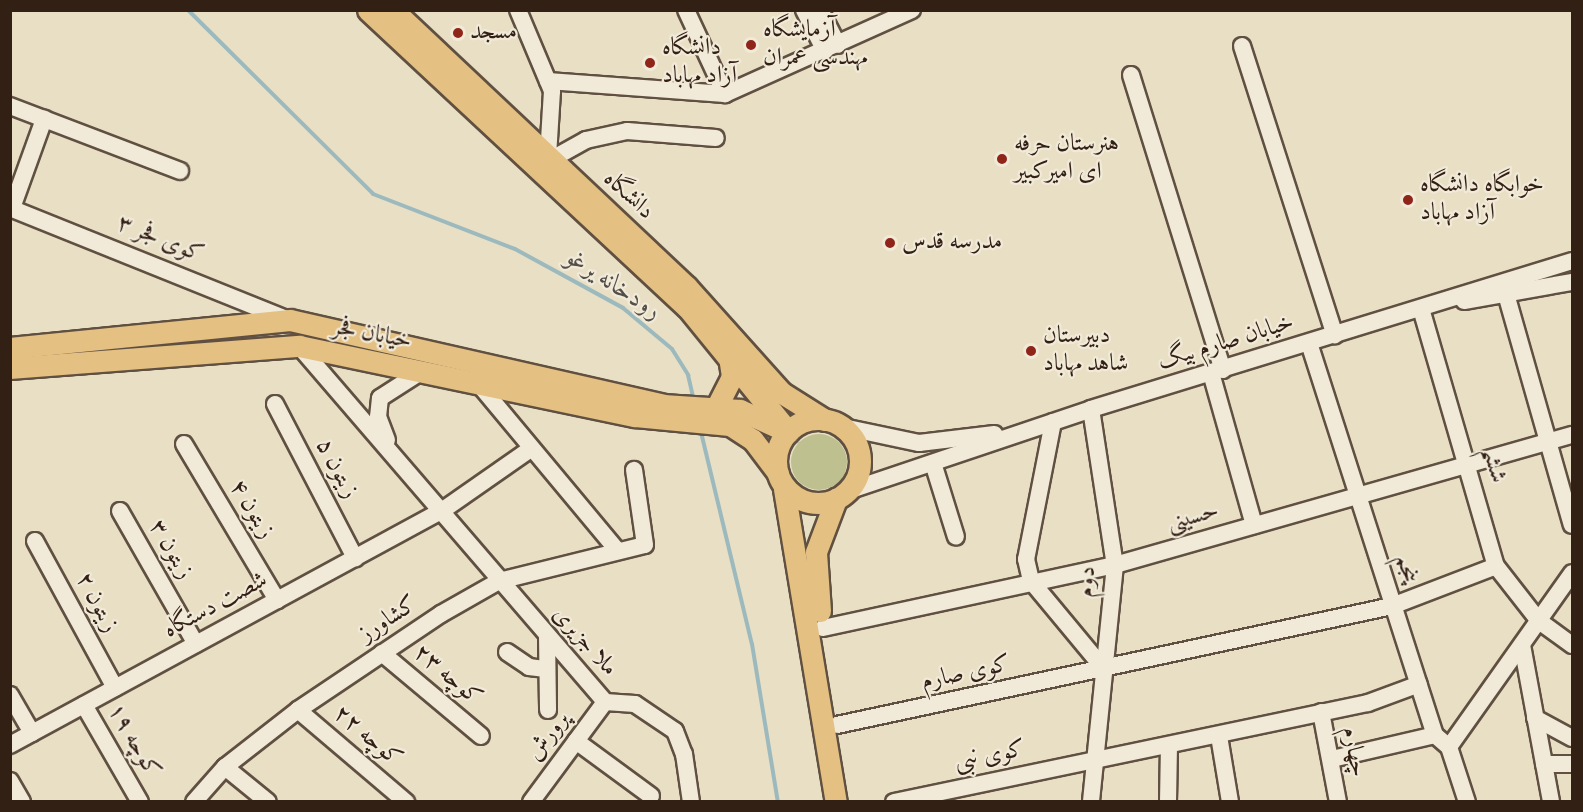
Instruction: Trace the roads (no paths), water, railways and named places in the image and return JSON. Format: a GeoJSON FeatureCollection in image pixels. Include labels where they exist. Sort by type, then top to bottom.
{"type":"FeatureCollection","features":[{"type":"Feature","properties":{"kind":"main road","name":"دانشگاه"},"geometry":{"type":"LineString","coordinates":[[368,10],[668,289],[729,358],[788,432]]}},
{"type":"Feature","properties":{"kind":"main road","name":"دانشگاه"},"geometry":{"type":"LineString","coordinates":[[393,10],[686,285],[782,393],[834,424]]}},
{"type":"Feature","properties":{"kind":"main road","name":"خیابان فجر"},"geometry":{"type":"LineString","coordinates":[[10,348],[290,320],[667,413]]}},
{"type":"Feature","properties":{"kind":"main road","name":"خیابان فجر"},"geometry":{"type":"LineString","coordinates":[[10,368],[299,346],[477,382],[667,413],[750,412],[788,432]]}},
{"type":"Feature","properties":{"kind":"main road"},"geometry":{"type":"LineString","coordinates":[[729,358],[732,376],[717,411],[753,440],[781,481],[808,502],[842,495]]}},
{"type":"Feature","properties":{"kind":"main road"},"geometry":{"type":"LineString","coordinates":[[837,801],[777,451],[788,432],[805,421],[834,424],[860,458],[816,552],[823,628],[850,801]]}},
{"type":"Feature","properties":{"kind":"street"},"geometry":{"type":"LineString","coordinates":[[518,10],[548,81],[550,158],[586,140],[627,131],[717,138]]}},
{"type":"Feature","properties":{"kind":"street"},"geometry":{"type":"LineString","coordinates":[[686,10],[725,94]]}},
{"type":"Feature","properties":{"kind":"street"},"geometry":{"type":"LineString","coordinates":[[804,10],[832,48]]}},
{"type":"Feature","properties":{"kind":"street"},"geometry":{"type":"LineString","coordinates":[[820,10],[832,48]]}},
{"type":"Feature","properties":{"kind":"street"},"geometry":{"type":"LineString","coordinates":[[548,81],[725,94],[832,48],[912,10]]}},
{"type":"Feature","properties":{"kind":"street"},"geometry":{"type":"LineString","coordinates":[[1242,46],[1335,335]]}},
{"type":"Feature","properties":{"kind":"street"},"geometry":{"type":"LineString","coordinates":[[1131,75],[1217,371],[1254,525]]}},
{"type":"Feature","properties":{"kind":"street"},"geometry":{"type":"LineString","coordinates":[[10,106],[180,171]]}},
{"type":"Feature","properties":{"kind":"street"},"geometry":{"type":"LineString","coordinates":[[11,208],[44,119]]}},
{"type":"Feature","properties":{"kind":"street","name":"کوی فجر ۳"},"geometry":{"type":"LineString","coordinates":[[11,208],[290,320]]}},
{"type":"Feature","properties":{"kind":"street"},"geometry":{"type":"LineString","coordinates":[[1442,303],[1572,261]]}},
{"type":"Feature","properties":{"kind":"street"},"geometry":{"type":"LineString","coordinates":[[1442,303],[1572,282]]}},
{"type":"Feature","properties":{"kind":"street"},"geometry":{"type":"LineString","coordinates":[[1506,294],[1572,525]]}},
{"type":"Feature","properties":{"kind":"street","name":"خیابان صارم بیگ"},"geometry":{"type":"LineString","coordinates":[[842,495],[1025,430],[1335,335],[1422,312],[1442,303]]}},
{"type":"Feature","properties":{"kind":"street","name":"ششم"},"geometry":{"type":"LineString","coordinates":[[1422,312],[1496,566],[1539,621],[1572,645]]}},
{"type":"Feature","properties":{"kind":"street","name":"پنجم"},"geometry":{"type":"LineString","coordinates":[[1309,343],[1435,735]]}},
{"type":"Feature","properties":{"kind":"street","name":"ملا جزیری"},"geometry":{"type":"LineString","coordinates":[[299,346],[443,510],[499,581],[605,702],[634,704],[675,731],[684,754],[691,801]]}},
{"type":"Feature","properties":{"kind":"street"},"geometry":{"type":"LineString","coordinates":[[390,450],[378,417],[380,398],[422,371]]}},
{"type":"Feature","properties":{"kind":"street"},"geometry":{"type":"LineString","coordinates":[[477,382],[529,450],[617,550]]}},
{"type":"Feature","properties":{"kind":"street","name":"زیتون ۵"},"geometry":{"type":"LineString","coordinates":[[275,404],[356,558]]}},
{"type":"Feature","properties":{"kind":"street","name":"دوم"},"geometry":{"type":"LineString","coordinates":[[1091,409],[1115,565],[1091,801]]}},
{"type":"Feature","properties":{"kind":"street"},"geometry":{"type":"LineString","coordinates":[[1053,422],[1028,534],[1031,581],[1105,670]]}},
{"type":"Feature","properties":{"kind":"street","name":"خیابان صارم بیگ"},"geometry":{"type":"LineString","coordinates":[[834,424],[919,443],[1025,430]]}},
{"type":"Feature","properties":{"kind":"street","name":"حسینی"},"geometry":{"type":"LineString","coordinates":[[823,628],[1031,581],[1115,565],[1572,435]]}},
{"type":"Feature","properties":{"kind":"street","name":"زیتون ۴"},"geometry":{"type":"LineString","coordinates":[[184,444],[277,600]]}},
{"type":"Feature","properties":{"kind":"street","name":"شصت دستگاه"},"geometry":{"type":"LineString","coordinates":[[10,745],[443,510],[529,450]]}},
{"type":"Feature","properties":{"kind":"street"},"geometry":{"type":"LineString","coordinates":[[933,463],[956,537]]}},
{"type":"Feature","properties":{"kind":"street","name":"کشاورز"},"geometry":{"type":"LineString","coordinates":[[194,801],[225,767],[298,710],[382,653],[499,581],[617,550],[645,545],[634,470]]}},
{"type":"Feature","properties":{"kind":"street","name":"زیتون ۳"},"geometry":{"type":"LineString","coordinates":[[120,511],[196,644]]}},
{"type":"Feature","properties":{"kind":"street","name":"زیتون ۲"},"geometry":{"type":"LineString","coordinates":[[35,541],[115,688]]}},
{"type":"Feature","properties":{"kind":"street","name":"کوی صارم"},"geometry":{"type":"LineString","coordinates":[[837,725],[1105,670],[1392,606],[1496,566]]}},
{"type":"Feature","properties":{"kind":"street"},"geometry":{"type":"LineString","coordinates":[[1449,747],[1572,573]]}},
{"type":"Feature","properties":{"kind":"street"},"geometry":{"type":"LineString","coordinates":[[547,636],[548,710]]}},
{"type":"Feature","properties":{"kind":"street"},"geometry":{"type":"LineString","coordinates":[[1522,645],[1551,801]]}},
{"type":"Feature","properties":{"kind":"street"},"geometry":{"type":"LineString","coordinates":[[507,652],[529,667],[546,669]]}},
{"type":"Feature","properties":{"kind":"street","name":"کوچه ۲۳"},"geometry":{"type":"LineString","coordinates":[[382,653],[481,736]]}},
{"type":"Feature","properties":{"kind":"street","name":"کوی نبی"},"geometry":{"type":"LineString","coordinates":[[894,801],[1219,736],[1321,712],[1419,684]]}},
{"type":"Feature","properties":{"kind":"street"},"geometry":{"type":"LineString","coordinates":[[10,695],[32,733]]}},
{"type":"Feature","properties":{"kind":"street","name":"پرورش"},"geometry":{"type":"LineString","coordinates":[[531,801],[605,702]]}},
{"type":"Feature","properties":{"kind":"street","name":"کوچه ۱۹"},"geometry":{"type":"LineString","coordinates":[[84,705],[140,801]]}},
{"type":"Feature","properties":{"kind":"street","name":"کوچه ۲۲"},"geometry":{"type":"LineString","coordinates":[[298,710],[406,801]]}},
{"type":"Feature","properties":{"kind":"street","name":"چهارم"},"geometry":{"type":"LineString","coordinates":[[1321,712],[1332,759],[1338,801]]}},
{"type":"Feature","properties":{"kind":"street"},"geometry":{"type":"LineString","coordinates":[[1535,718],[1572,738]]}},
{"type":"Feature","properties":{"kind":"street"},"geometry":{"type":"LineString","coordinates":[[1332,759],[1435,735],[1449,747],[1467,801]]}},
{"type":"Feature","properties":{"kind":"street"},"geometry":{"type":"LineString","coordinates":[[1219,736],[1230,801]]}},
{"type":"Feature","properties":{"kind":"street"},"geometry":{"type":"LineString","coordinates":[[576,741],[651,796]]}},
{"type":"Feature","properties":{"kind":"street"},"geometry":{"type":"LineString","coordinates":[[1168,801],[1169,746]]}},
{"type":"Feature","properties":{"kind":"street"},"geometry":{"type":"LineString","coordinates":[[1544,764],[1572,764]]}},
{"type":"Feature","properties":{"kind":"street"},"geometry":{"type":"LineString","coordinates":[[225,767],[268,801]]}},
{"type":"Feature","properties":{"kind":"street"},"geometry":{"type":"LineString","coordinates":[[10,781],[22,801]]}},
{"type":"Feature","properties":{"kind":"waterway","name":"رودخانه یرغو"},"geometry":{"type":"LineString","coordinates":[[188,10],[373,194],[515,249],[623,308],[672,349],[688,375],[694,400]]}},
{"type":"Feature","properties":{"kind":"waterway","name":"رودخانه یرغو"},"geometry":{"type":"LineString","coordinates":[[700,428],[752,644],[778,802]]}},
{"type":"Feature","properties":{"kind":"place","name":"مسجد"},"geometry":{"type":"Point","coordinates":[458,33]}},
{"type":"Feature","properties":{"kind":"place","name":"آزمایشگاه مهندسی عمران"},"geometry":{"type":"Point","coordinates":[751,45]}},
{"type":"Feature","properties":{"kind":"place","name":"دانشگاه آزاد مهاباد"},"geometry":{"type":"Point","coordinates":[650,63]}},
{"type":"Feature","properties":{"kind":"place","name":"هنرستان حرفه ای امیرکبیر"},"geometry":{"type":"Point","coordinates":[1002,159]}},
{"type":"Feature","properties":{"kind":"place","name":"خوابگاه دانشگاه آزاد مهاباد"},"geometry":{"type":"Point","coordinates":[1408,200]}},
{"type":"Feature","properties":{"kind":"place","name":"مدرسه قدس"},"geometry":{"type":"Point","coordinates":[890,243]}},
{"type":"Feature","properties":{"kind":"place","name":"دبیرستان شاهد مهاباد"},"geometry":{"type":"Point","coordinates":[1031,351]}}]}
